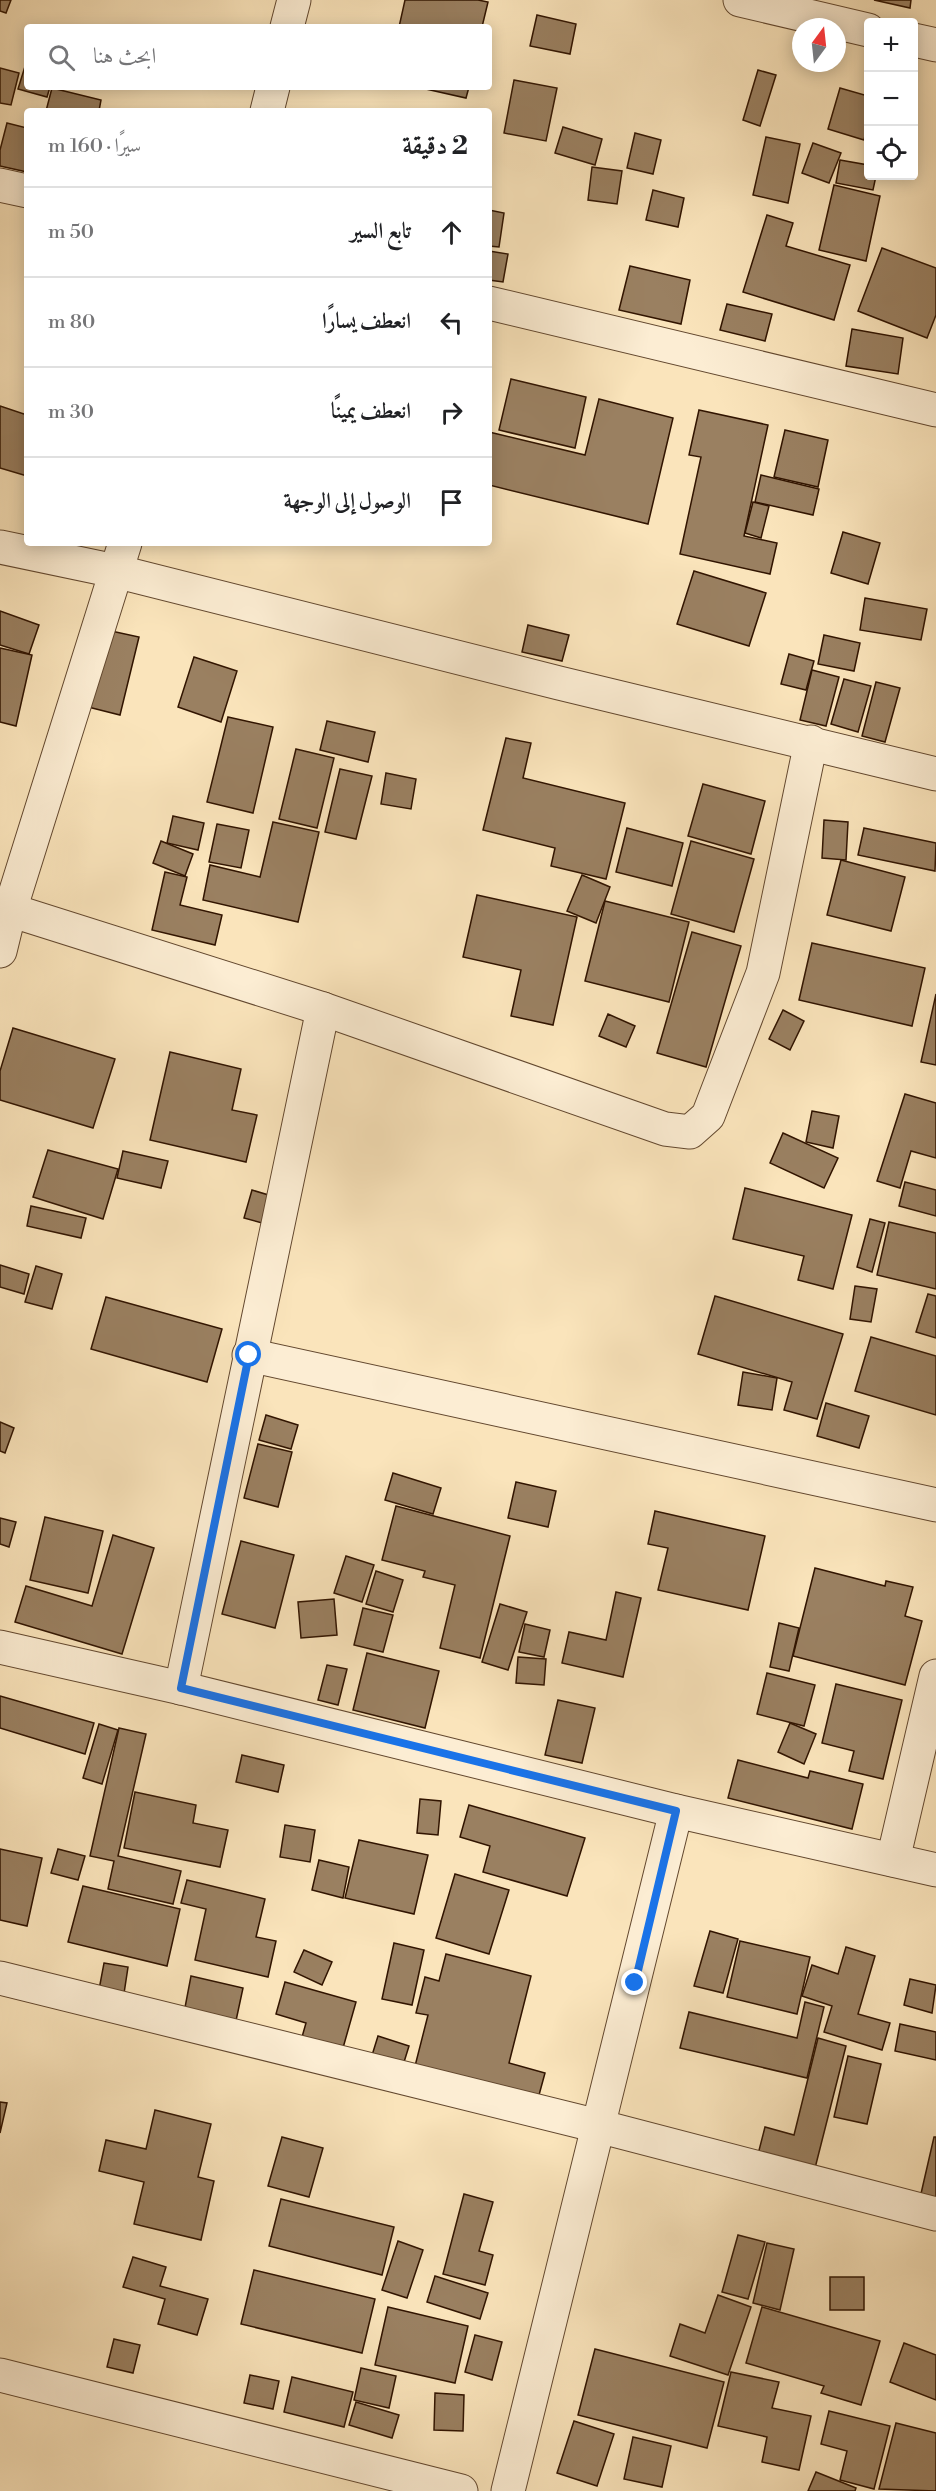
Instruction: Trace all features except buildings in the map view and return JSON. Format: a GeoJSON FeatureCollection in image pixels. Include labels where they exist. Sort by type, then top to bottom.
{"type":"FeatureCollection","features":[{"type":"Feature","properties":{"kind":"street"},"geometry":{"type":"LineString","coordinates":[[289,24],[294,0]]}},
{"type":"Feature","properties":{"kind":"street"},"geometry":{"type":"LineString","coordinates":[[740,0],[864,29]]}},
{"type":"Feature","properties":{"kind":"street"},"geometry":{"type":"LineString","coordinates":[[918,41],[936,45]]}},
{"type":"Feature","properties":{"kind":"street"},"geometry":{"type":"LineString","coordinates":[[268,108],[272,90]]}},
{"type":"Feature","properties":{"kind":"street"},"geometry":{"type":"LineString","coordinates":[[0,184],[24,190]]}},
{"type":"Feature","properties":{"kind":"street"},"geometry":{"type":"LineString","coordinates":[[492,304],[936,410]]}},
{"type":"Feature","properties":{"kind":"street"},"geometry":{"type":"LineString","coordinates":[[0,548],[120,557],[559,683],[936,774]]}},
{"type":"Feature","properties":{"kind":"street"},"geometry":{"type":"LineString","coordinates":[[0,951],[10,910],[120,557]]}},
{"type":"Feature","properties":{"kind":"street"},"geometry":{"type":"LineString","coordinates":[[10,910],[323,1009],[665,1129],[690,1132],[708,1116],[763,973],[811,742]]}},
{"type":"Feature","properties":{"kind":"street"},"geometry":{"type":"LineString","coordinates":[[181,1688],[323,1009]]}},
{"type":"Feature","properties":{"kind":"street"},"geometry":{"type":"LineString","coordinates":[[249,1355],[936,1505]]}},
{"type":"Feature","properties":{"kind":"street"},"geometry":{"type":"LineString","coordinates":[[0,1647],[181,1688],[676,1811],[936,1870]]}},
{"type":"Feature","properties":{"kind":"street"},"geometry":{"type":"LineString","coordinates":[[893,1860],[936,1676]]}},
{"type":"Feature","properties":{"kind":"street"},"geometry":{"type":"LineString","coordinates":[[508,2491],[676,1811]]}},
{"type":"Feature","properties":{"kind":"street"},"geometry":{"type":"LineString","coordinates":[[0,1978],[598,2126],[936,2214]]}},
{"type":"Feature","properties":{"kind":"street"},"geometry":{"type":"LineString","coordinates":[[0,2375],[461,2491]]}},
{"type":"Feature","properties":{"kind":"route"},"geometry":{"type":"LineString","coordinates":[[249,1355],[181,1688],[676,1811],[635,1983]]}}]}
